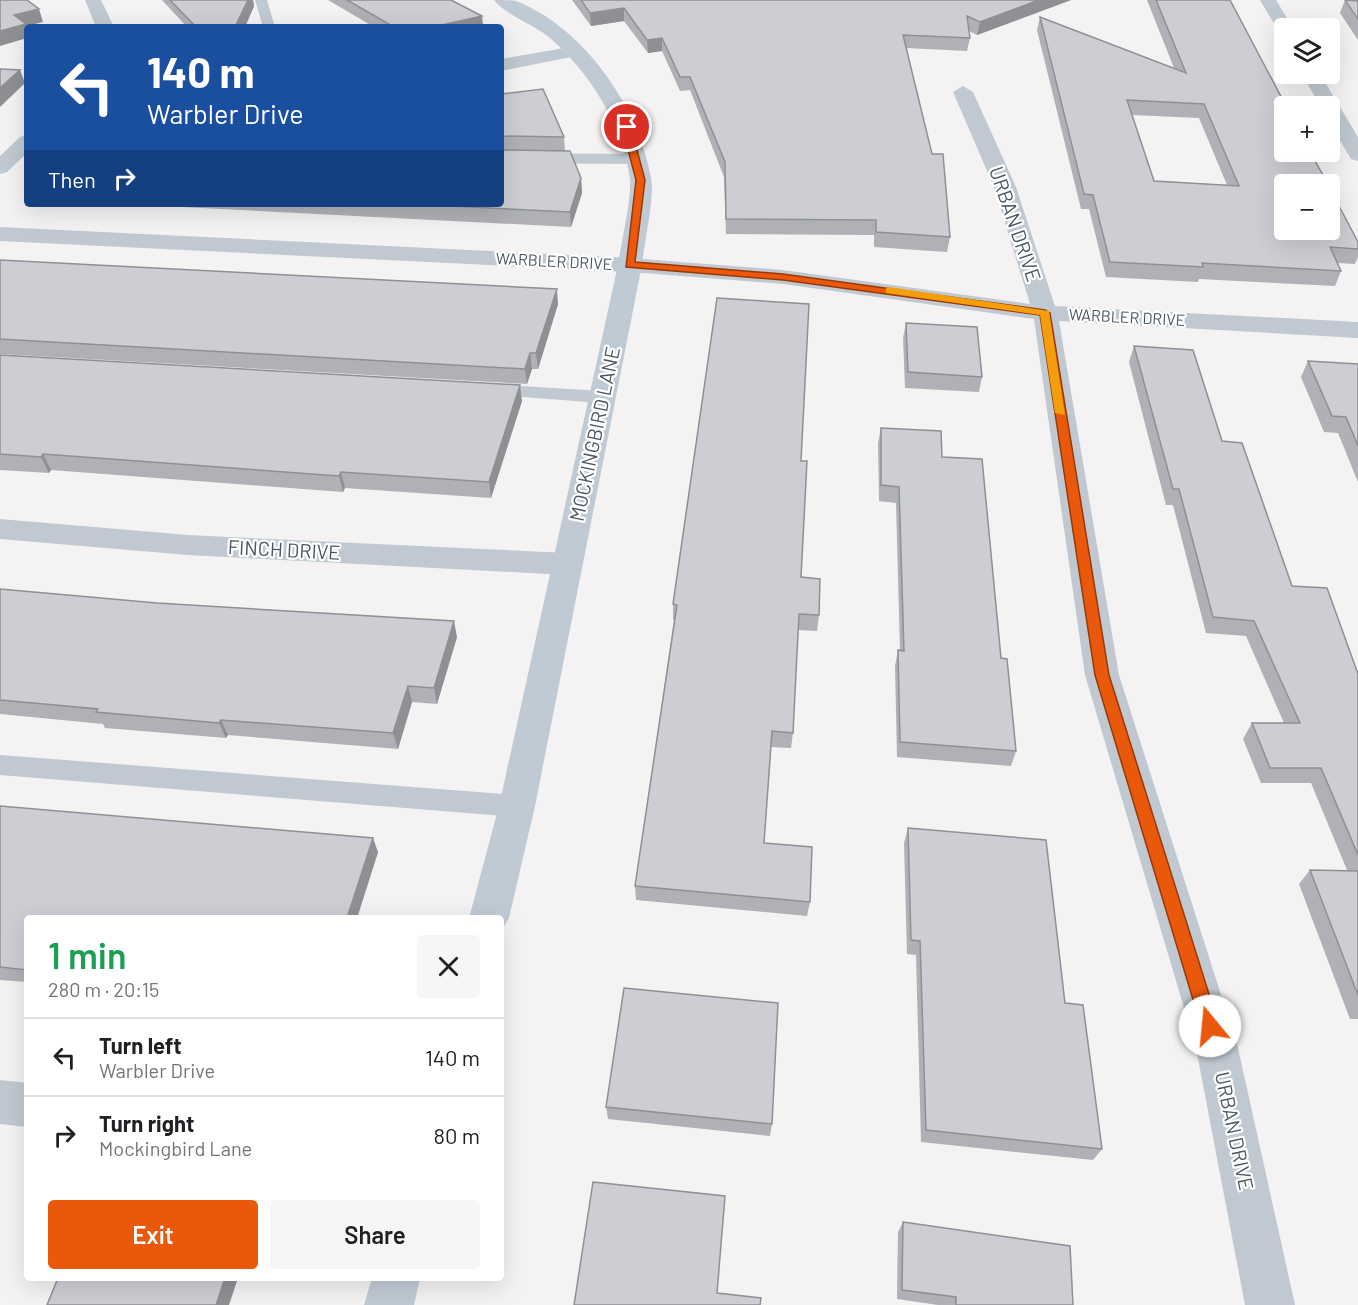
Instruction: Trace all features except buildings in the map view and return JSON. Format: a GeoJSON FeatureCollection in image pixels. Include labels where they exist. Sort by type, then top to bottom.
{"type":"FeatureCollection","features":[{"type":"Feature","properties":{"kind":"street"},"geometry":{"type":"LineString","coordinates":[[93,0],[104,24]]}},
{"type":"Feature","properties":{"kind":"street","name":"MOCKINGBIRD LANE"},"geometry":{"type":"LineString","coordinates":[[490,915],[517,806],[630,265],[641,180],[627,127],[601,83],[576,51],[545,24],[502,0]]}},
{"type":"Feature","properties":{"kind":"street"},"geometry":{"type":"LineString","coordinates":[[1268,0],[1279,18]]}},
{"type":"Feature","properties":{"kind":"street"},"geometry":{"type":"LineString","coordinates":[[504,64],[576,51]]}},
{"type":"Feature","properties":{"kind":"street"},"geometry":{"type":"LineString","coordinates":[[1317,84],[1358,155]]}},
{"type":"Feature","properties":{"kind":"street","name":"URBAN DRIVE"},"geometry":{"type":"LineString","coordinates":[[963,92],[1005,187],[1045,313],[1102,675],[1216,1048],[1270,1305]]}},
{"type":"Feature","properties":{"kind":"street"},"geometry":{"type":"LineString","coordinates":[[0,168],[24,144]]}},
{"type":"Feature","properties":{"kind":"street","name":"WARBLER DRIVE"},"geometry":{"type":"LineString","coordinates":[[0,234],[630,265],[783,277],[1045,313],[1358,330]]}},
{"type":"Feature","properties":{"kind":"street","name":"FINCH DRIVE"},"geometry":{"type":"LineString","coordinates":[[0,529],[188,545],[568,564]]}},
{"type":"Feature","properties":{"kind":"street"},"geometry":{"type":"LineString","coordinates":[[0,1102],[24,1105]]}},
{"type":"Feature","properties":{"kind":"street"},"geometry":{"type":"LineString","coordinates":[[389,1305],[395,1281]]}},
{"type":"Feature","properties":{"kind":"lane"},"geometry":{"type":"LineString","coordinates":[[261,0],[268,24]]}},
{"type":"Feature","properties":{"kind":"lane"},"geometry":{"type":"LineString","coordinates":[[504,158],[635,159]]}},
{"type":"Feature","properties":{"kind":"lane"},"geometry":{"type":"LineString","coordinates":[[472,390],[602,397]]}},
{"type":"Feature","properties":{"kind":"lane"},"geometry":{"type":"LineString","coordinates":[[0,765],[517,806]]}},
{"type":"Feature","properties":{"kind":"slow traffic"},"geometry":{"type":"LineString","coordinates":[[889,290],[1045,313],[1061,413]]}},
{"type":"Feature","properties":{"kind":"route"},"geometry":{"type":"LineString","coordinates":[[627,127],[641,180],[630,265],[783,277],[1045,313],[1102,675],[1210,1026]]}}]}
